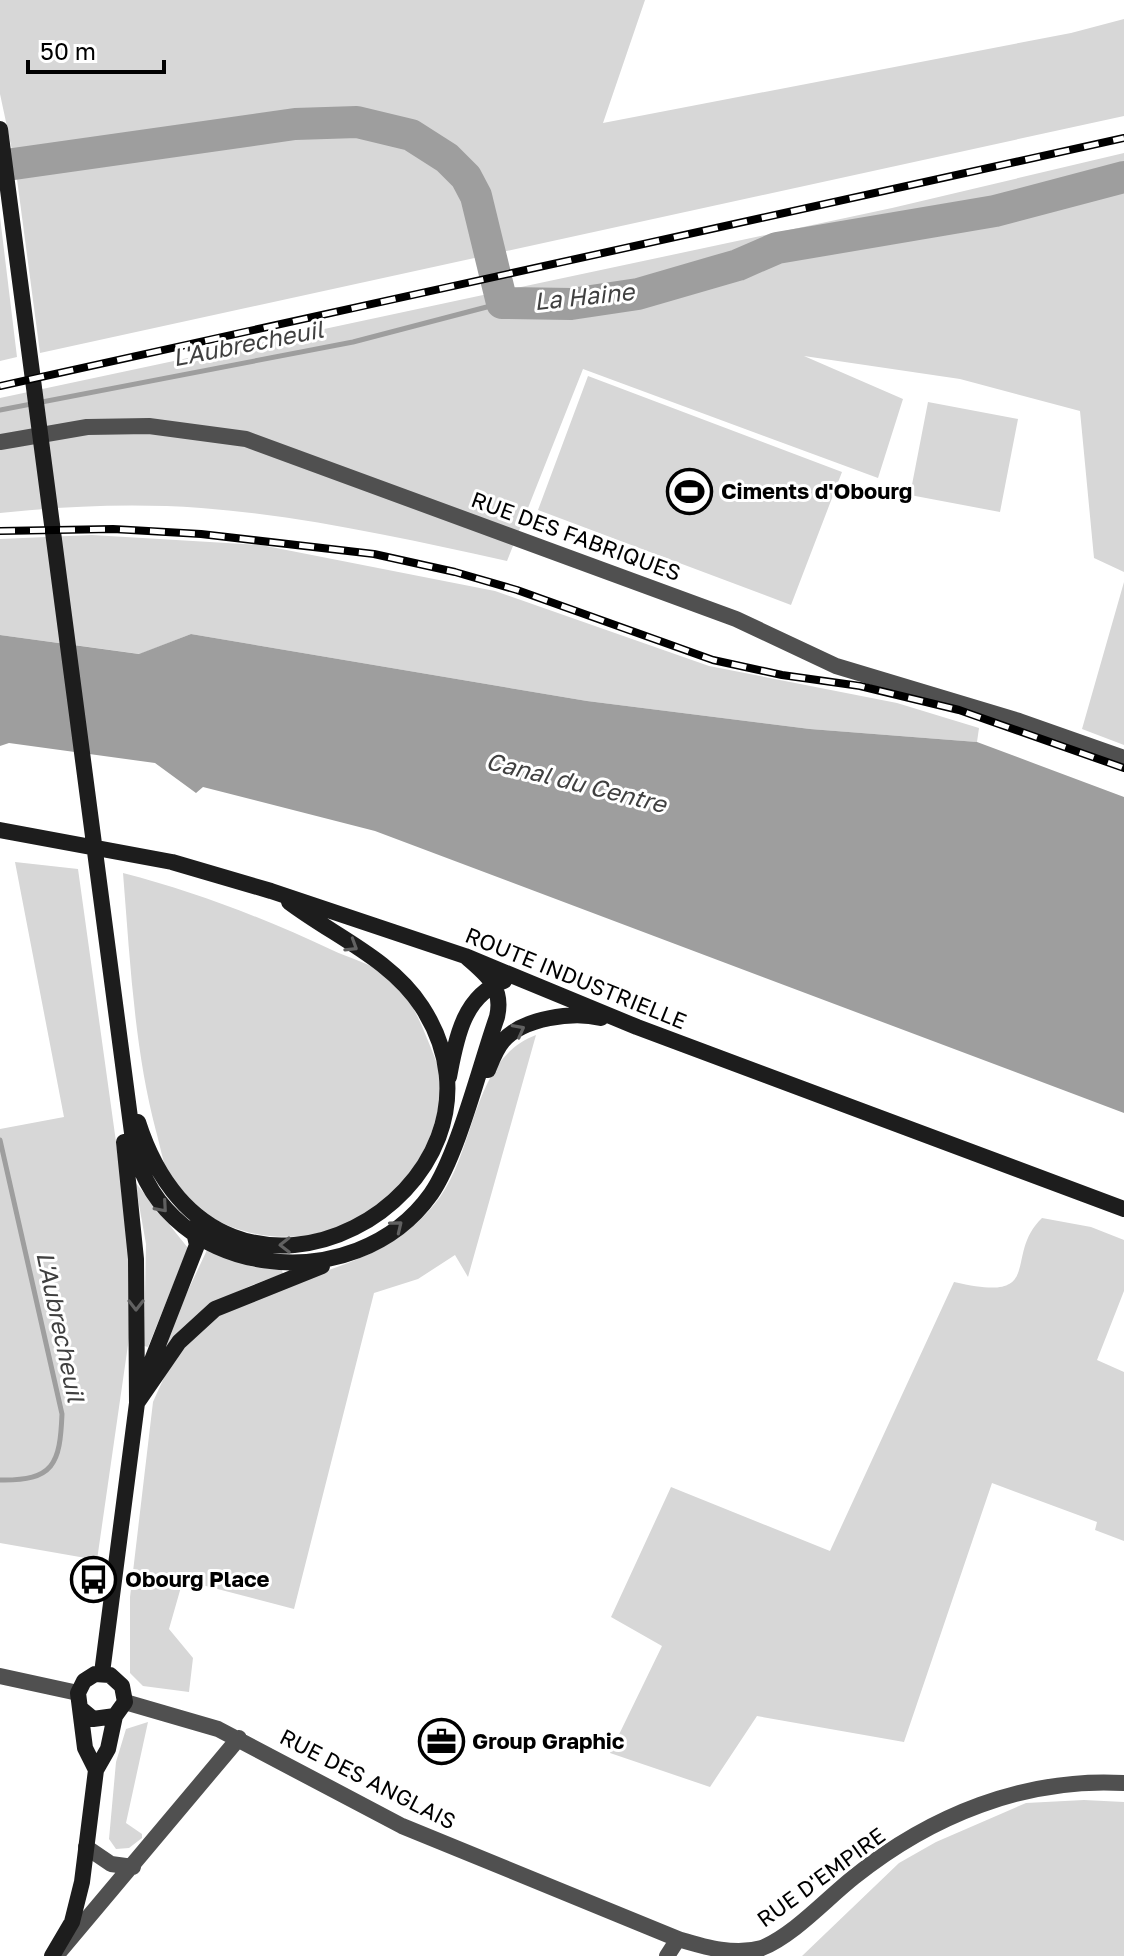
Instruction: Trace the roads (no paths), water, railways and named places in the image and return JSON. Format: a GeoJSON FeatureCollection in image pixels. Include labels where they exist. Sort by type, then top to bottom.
{"type":"FeatureCollection","features":[{"type":"Feature","properties":{"kind":"main road"},"geometry":{"type":"LineString","coordinates":[[0,129],[134,1148],[146,1184],[167,1214],[197,1236],[244,1257],[272,1262],[320,1260],[351,1252]]}},
{"type":"Feature","properties":{"kind":"main road","name":"ROUTE INDUSTRIELLE"},"geometry":{"type":"LineString","coordinates":[[0,830],[172,862],[271,891],[465,956],[637,1027],[1124,1209]]}},
{"type":"Feature","properties":{"kind":"main road"},"geometry":{"type":"LineString","coordinates":[[271,891],[377,961],[413,995],[437,1041],[446,1091]]}},
{"type":"Feature","properties":{"kind":"main road"},"geometry":{"type":"LineString","coordinates":[[444,1170],[497,1017],[499,993],[494,984],[465,956]]}},
{"type":"Feature","properties":{"kind":"main road"},"geometry":{"type":"LineString","coordinates":[[185,1208],[235,1238],[262,1245],[300,1245],[352,1232],[393,1204],[408,1188],[434,1141],[462,1024],[470,1008],[494,984],[521,978]]}},
{"type":"Feature","properties":{"kind":"main road"},"geometry":{"type":"LineString","coordinates":[[137,1403],[179,1342],[215,1309],[351,1252],[390,1232],[414,1212],[444,1170],[492,1059],[502,1042],[514,1031],[535,1022],[589,1015],[637,1027]]}},
{"type":"Feature","properties":{"kind":"main road"},"geometry":{"type":"LineString","coordinates":[[102,1673],[137,1403],[136,1259],[113,1072],[118,1033]]}},
{"type":"Feature","properties":{"kind":"main road"},"geometry":{"type":"LineString","coordinates":[[125,1080],[150,1159],[185,1208],[197,1236],[188,1273],[160,1332],[137,1403]]}},
{"type":"Feature","properties":{"kind":"main road"},"geometry":{"type":"LineString","coordinates":[[54,1956],[72,1922],[96,1770],[108,1749],[120,1709],[122,1686],[110,1675],[102,1673],[89,1677],[80,1701],[85,1748],[96,1770]]}},
{"type":"Feature","properties":{"kind":"main road"},"geometry":{"type":"LineString","coordinates":[[80,1701],[100,1721],[120,1709]]}},
{"type":"Feature","properties":{"kind":"street","name":"RUE DES FABRIQUES"},"geometry":{"type":"LineString","coordinates":[[0,442],[87,427],[149,426],[246,439],[736,619],[836,666],[1019,721],[1124,758]]}},
{"type":"Feature","properties":{"kind":"street"},"geometry":{"type":"LineString","coordinates":[[0,1676],[80,1701]]}},
{"type":"Feature","properties":{"kind":"street","name":"RUE DES ANGLAIS"},"geometry":{"type":"LineString","coordinates":[[120,1709],[239,1738],[402,1826],[678,1939]]}},
{"type":"Feature","properties":{"kind":"street"},"geometry":{"type":"LineString","coordinates":[[54,1956],[133,1867],[239,1738]]}},
{"type":"Feature","properties":{"kind":"street","name":"RUE D'EMPIRE"},"geometry":{"type":"LineString","coordinates":[[678,1939],[725,1952],[761,1948],[780,1937],[874,1861],[930,1828],[987,1802],[1038,1787],[1094,1781],[1124,1783]]}},
{"type":"Feature","properties":{"kind":"street"},"geometry":{"type":"LineString","coordinates":[[86,1847],[111,1864],[133,1867]]}},
{"type":"Feature","properties":{"kind":"street"},"geometry":{"type":"LineString","coordinates":[[667,1956],[678,1939]]}},
{"type":"Feature","properties":{"kind":"water","name":"Canal du Centre"},"geometry":{"type":"Polygon","coordinates":[[[191,634],[587,701],[810,729],[977,742],[1124,797],[1124,1113],[375,831],[203,787],[196,793],[155,763],[9,743],[0,746],[0,635],[139,654],[191,634]]]}},
{"type":"Feature","properties":{"kind":"waterway","name":"La Haine"},"geometry":{"type":"LineString","coordinates":[[0,166],[295,124],[357,122],[411,135],[447,158],[466,177],[476,196],[502,303],[571,304],[638,294],[738,265],[777,248],[995,211],[1124,177]]}},
{"type":"Feature","properties":{"kind":"waterway","name":"L'Aubrecheuil"},"geometry":{"type":"LineString","coordinates":[[0,410],[353,342],[502,303]]}},
{"type":"Feature","properties":{"kind":"waterway","name":"L'Aubrecheuil"},"geometry":{"type":"LineString","coordinates":[[0,1140],[62,1414],[59,1446],[50,1466],[32,1477],[0,1480]]}},
{"type":"Feature","properties":{"kind":"railway"},"geometry":{"type":"LineString","coordinates":[[0,386],[1124,138]]}},
{"type":"Feature","properties":{"kind":"railway"},"geometry":{"type":"LineString","coordinates":[[0,531],[113,529],[201,534],[374,554],[517,590],[713,660],[782,675],[860,686],[959,710],[1124,768]]}},
{"type":"Feature","properties":{"kind":"place","name":"Ciments d'Obourg"},"geometry":{"type":"Point","coordinates":[690,491]}},
{"type":"Feature","properties":{"kind":"place","name":"Obourg Place"},"geometry":{"type":"Point","coordinates":[94,1579]}},
{"type":"Feature","properties":{"kind":"place","name":"Group Graphic"},"geometry":{"type":"Point","coordinates":[441,1741]}}]}
